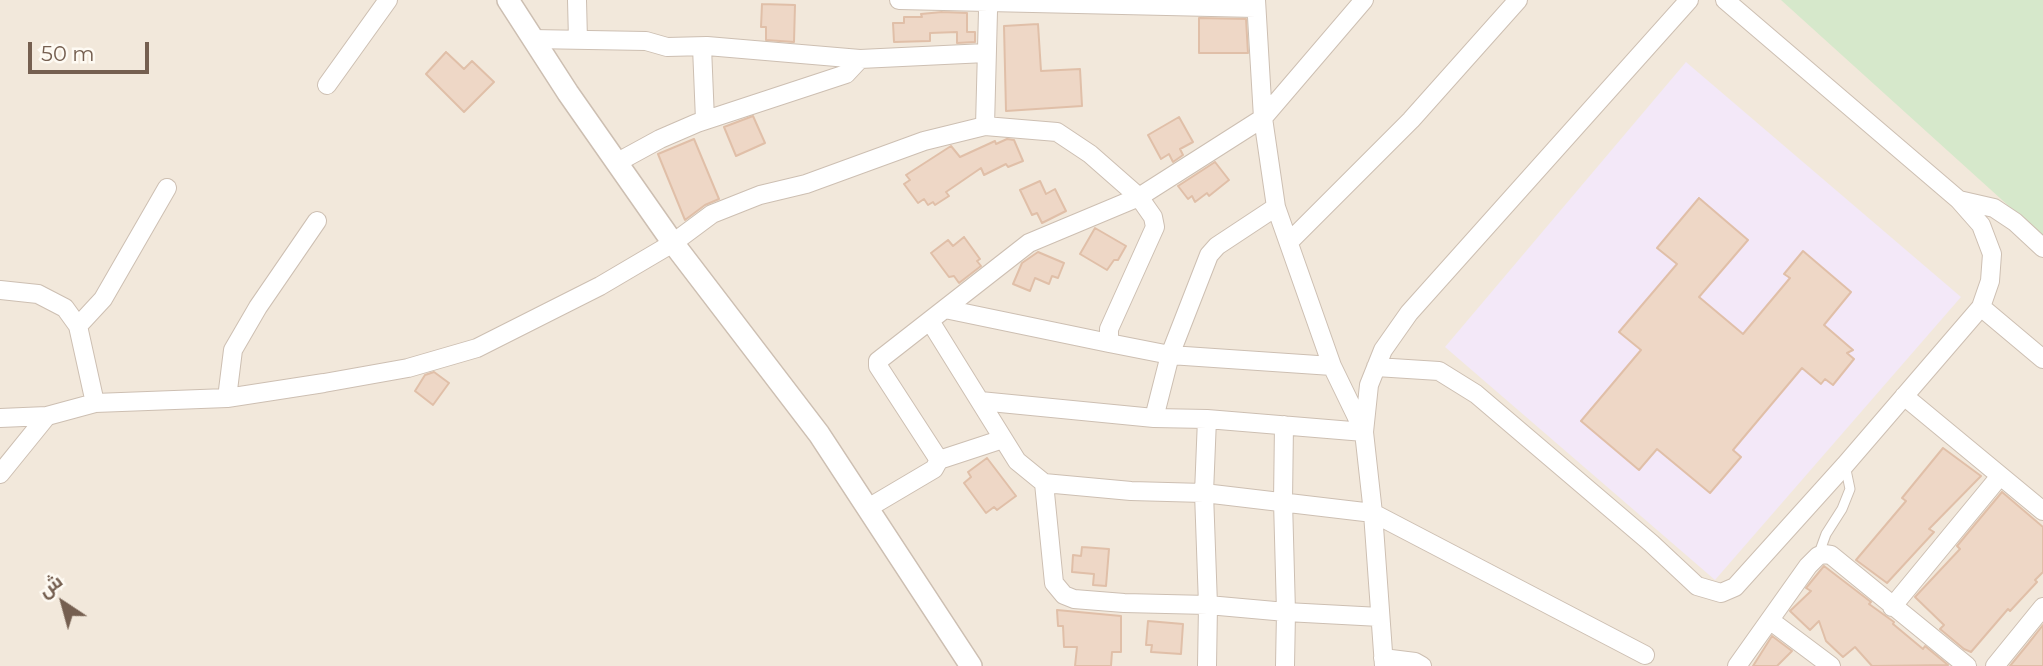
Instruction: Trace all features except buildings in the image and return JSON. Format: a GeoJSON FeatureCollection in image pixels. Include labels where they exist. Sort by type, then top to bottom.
{"type":"FeatureCollection","features":[{"type":"Feature","properties":{"kind":"street"},"geometry":{"type":"LineString","coordinates":[[327,85],[388,0]]}},
{"type":"Feature","properties":{"kind":"street"},"geometry":{"type":"LineString","coordinates":[[508,0],[673,243],[820,434],[971,666]]}},
{"type":"Feature","properties":{"kind":"street"},"geometry":{"type":"LineString","coordinates":[[577,0],[578,40]]}},
{"type":"Feature","properties":{"kind":"street"},"geometry":{"type":"LineString","coordinates":[[899,0],[1256,4],[1263,118],[1276,207],[1332,366],[1364,432]]}},
{"type":"Feature","properties":{"kind":"street"},"geometry":{"type":"LineString","coordinates":[[939,460],[877,364],[878,360],[1029,243],[1139,197],[1263,118],[1364,0]]}},
{"type":"Feature","properties":{"kind":"street"},"geometry":{"type":"LineString","coordinates":[[1289,242],[1411,120],[1518,0]]}},
{"type":"Feature","properties":{"kind":"street"},"geometry":{"type":"LineString","coordinates":[[1422,666],[1415,662],[1384,662],[1364,432],[1369,385],[1376,367],[1383,350],[1409,313],[1689,0]]}},
{"type":"Feature","properties":{"kind":"street"},"geometry":{"type":"LineString","coordinates":[[1376,367],[1439,371],[1476,394],[1651,543],[1697,586],[1721,593],[1735,587],[1845,465],[1981,307],[1990,281],[1992,254],[1981,225],[1959,200],[1725,0]]}},
{"type":"Feature","properties":{"kind":"street"},"geometry":{"type":"LineString","coordinates":[[985,127],[990,1]]}},
{"type":"Feature","properties":{"kind":"street"},"geometry":{"type":"LineString","coordinates":[[533,39],[646,41],[667,47],[702,47],[860,59],[986,53]]}},
{"type":"Feature","properties":{"kind":"street"},"geometry":{"type":"LineString","coordinates":[[702,47],[705,120]]}},
{"type":"Feature","properties":{"kind":"street"},"geometry":{"type":"LineString","coordinates":[[617,163],[660,139],[705,120],[846,74],[860,59]]}},
{"type":"Feature","properties":{"kind":"street"},"geometry":{"type":"LineString","coordinates":[[0,418],[47,416],[95,403],[227,398],[408,368],[477,348],[600,286],[673,243],[712,214],[761,195],[806,184],[924,141],[985,127],[1056,132],[1090,154],[1139,197],[1153,218],[1156,227],[1109,329],[1109,343]]}},
{"type":"Feature","properties":{"kind":"street"},"geometry":{"type":"LineString","coordinates":[[78,326],[103,299],[167,188]]}},
{"type":"Feature","properties":{"kind":"street"},"geometry":{"type":"LineString","coordinates":[[1959,200],[1994,208],[2015,222],[2043,248]]}},
{"type":"Feature","properties":{"kind":"street"},"geometry":{"type":"LineString","coordinates":[[1154,418],[1170,355],[1209,254],[1276,207]]}},
{"type":"Feature","properties":{"kind":"street"},"geometry":{"type":"LineString","coordinates":[[227,398],[233,350],[258,307],[317,221]]}},
{"type":"Feature","properties":{"kind":"street"},"geometry":{"type":"LineString","coordinates":[[0,290],[38,294],[65,308],[78,326],[95,403]]}},
{"type":"Feature","properties":{"kind":"street"},"geometry":{"type":"LineString","coordinates":[[1981,307],[2043,359]]}},
{"type":"Feature","properties":{"kind":"street"},"geometry":{"type":"LineString","coordinates":[[945,309],[1170,355],[1332,366]]}},
{"type":"Feature","properties":{"kind":"street"},"geometry":{"type":"LineString","coordinates":[[930,321],[1017,461],[1044,483],[1131,491],[1203,493],[1373,513],[1645,655]]}},
{"type":"Feature","properties":{"kind":"street"},"geometry":{"type":"LineString","coordinates":[[1904,396],[2043,511]]}},
{"type":"Feature","properties":{"kind":"street"},"geometry":{"type":"LineString","coordinates":[[980,401],[1154,418],[1207,419],[1364,432]]}},
{"type":"Feature","properties":{"kind":"street"},"geometry":{"type":"LineString","coordinates":[[0,474],[47,416]]}},
{"type":"Feature","properties":{"kind":"street"},"geometry":{"type":"LineString","coordinates":[[1206,666],[1209,605],[1203,493],[1207,419]]}},
{"type":"Feature","properties":{"kind":"street"},"geometry":{"type":"LineString","coordinates":[[1284,425],[1285,666]]}},
{"type":"Feature","properties":{"kind":"street"},"geometry":{"type":"LineString","coordinates":[[868,508],[934,469],[939,460],[1003,439]]}},
{"type":"Feature","properties":{"kind":"street"},"geometry":{"type":"LineString","coordinates":[[1892,607],[2000,476]]}},
{"type":"Feature","properties":{"kind":"street"},"geometry":{"type":"LineString","coordinates":[[1044,483],[1054,583],[1064,595],[1074,599],[1380,617]]}},
{"type":"Feature","properties":{"kind":"street"},"geometry":{"type":"LineString","coordinates":[[1737,666],[1808,566],[1824,554],[1831,555],[1968,666]]}},
{"type":"Feature","properties":{"kind":"street"},"geometry":{"type":"LineString","coordinates":[[1995,666],[2043,607]]}},
{"type":"Feature","properties":{"kind":"street"},"geometry":{"type":"LineString","coordinates":[[1770,621],[1831,666]]}},
{"type":"Feature","properties":{"kind":"lane"},"geometry":{"type":"LineString","coordinates":[[1818,556],[1826,534],[1842,509],[1850,489],[1845,465]]}},
{"type":"Feature","properties":{"kind":"shaded area"},"geometry":{"type":"Polygon","coordinates":[[[0,0],[2043,0],[2043,666],[0,666],[0,0]]]}},
{"type":"Feature","properties":{"kind":"shaded area"},"geometry":{"type":"Polygon","coordinates":[[[1686,62],[1961,297],[1715,580],[1445,347],[1686,62]]]}},
{"type":"Feature","properties":{"kind":"green space"},"geometry":{"type":"Polygon","coordinates":[[[1781,0],[2043,0],[2043,237],[1781,0]]]}}]}
